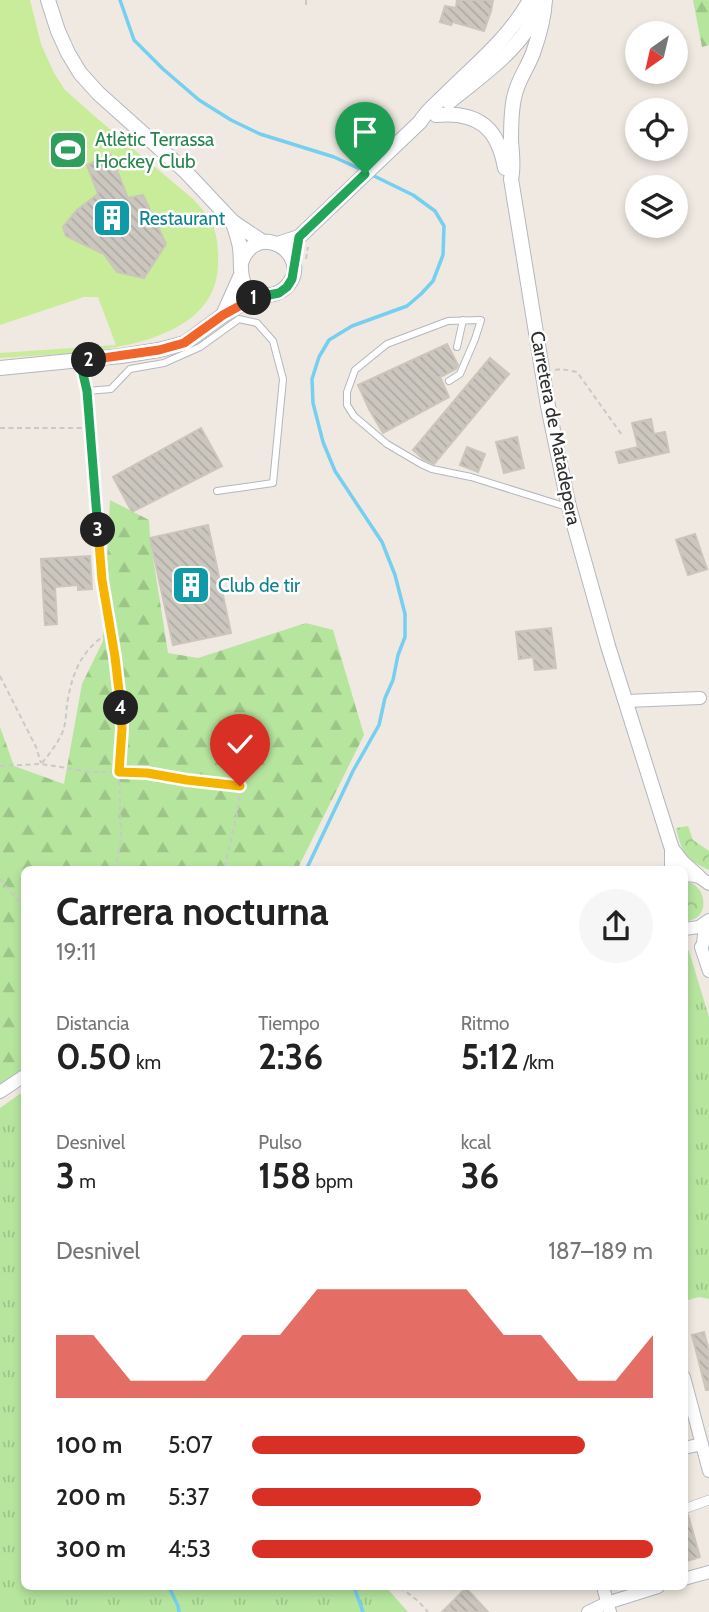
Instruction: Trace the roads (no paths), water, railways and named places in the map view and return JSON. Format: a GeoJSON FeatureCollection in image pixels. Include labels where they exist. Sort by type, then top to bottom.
{"type":"FeatureCollection","features":[{"type":"Feature","properties":{"kind":"street"},"geometry":{"type":"LineString","coordinates":[[48,0],[68,53],[80,73],[185,171],[233,222],[287,250],[293,266]]}},
{"type":"Feature","properties":{"kind":"street"},"geometry":{"type":"LineString","coordinates":[[233,222],[240,247],[240,270],[250,289],[259,294],[279,293],[292,279],[299,237],[502,38],[530,0]]}},
{"type":"Feature","properties":{"kind":"street"},"geometry":{"type":"LineString","coordinates":[[419,122],[436,115],[506,53],[529,27],[543,0]]}},
{"type":"Feature","properties":{"kind":"street","name":"Carretera de Matadepera"},"geometry":{"type":"LineString","coordinates":[[543,0],[542,21],[533,54],[517,83],[512,113],[511,179],[548,405],[569,507],[672,849]]}},
{"type":"Feature","properties":{"kind":"street"},"geometry":{"type":"LineString","coordinates":[[454,86],[469,78],[492,58],[506,53]]}},
{"type":"Feature","properties":{"kind":"street"},"geometry":{"type":"LineString","coordinates":[[506,53],[516,66],[517,83]]}},
{"type":"Feature","properties":{"kind":"street"},"geometry":{"type":"LineString","coordinates":[[436,115],[459,114],[484,125],[502,149],[511,179]]}},
{"type":"Feature","properties":{"kind":"street"},"geometry":{"type":"LineString","coordinates":[[223,315],[247,249],[257,243],[299,237]]}},
{"type":"Feature","properties":{"kind":"street"},"geometry":{"type":"LineString","coordinates":[[0,368],[121,356],[184,343],[223,315],[259,294]]}},
{"type":"Feature","properties":{"kind":"street"},"geometry":{"type":"LineString","coordinates":[[626,701],[700,698]]}},
{"type":"Feature","properties":{"kind":"street"},"geometry":{"type":"LineString","coordinates":[[672,849],[672,866]]}},
{"type":"Feature","properties":{"kind":"street"},"geometry":{"type":"LineString","coordinates":[[672,849],[686,866]]}},
{"type":"Feature","properties":{"kind":"street"},"geometry":{"type":"LineString","coordinates":[[688,930],[707,922]]}},
{"type":"Feature","properties":{"kind":"street"},"geometry":{"type":"LineString","coordinates":[[701,947],[707,922]]}},
{"type":"Feature","properties":{"kind":"street"},"geometry":{"type":"LineString","coordinates":[[688,934],[701,947],[709,971]]}},
{"type":"Feature","properties":{"kind":"street"},"geometry":{"type":"LineString","coordinates":[[0,1092],[21,1078]]}},
{"type":"Feature","properties":{"kind":"street"},"geometry":{"type":"LineString","coordinates":[[688,1392],[709,1471]]}},
{"type":"Feature","properties":{"kind":"street"},"geometry":{"type":"LineString","coordinates":[[688,1447],[702,1444]]}},
{"type":"Feature","properties":{"kind":"street"},"geometry":{"type":"LineString","coordinates":[[688,1508],[709,1500]]}},
{"type":"Feature","properties":{"kind":"street"},"geometry":{"type":"LineString","coordinates":[[688,1578],[709,1572]]}},
{"type":"Feature","properties":{"kind":"street"},"geometry":{"type":"LineString","coordinates":[[604,1590],[608,1607]]}},
{"type":"Feature","properties":{"kind":"street"},"geometry":{"type":"LineString","coordinates":[[587,1612],[608,1607],[650,1590]]}},
{"type":"Feature","properties":{"kind":"lane"},"geometry":{"type":"LineString","coordinates":[[87,391],[111,388],[130,369],[164,363],[200,347],[239,319],[257,323],[273,341],[283,379],[273,483],[217,491]]}},
{"type":"Feature","properties":{"kind":"lane"},"geometry":{"type":"LineString","coordinates":[[457,347],[463,320]]}},
{"type":"Feature","properties":{"kind":"lane"},"geometry":{"type":"LineString","coordinates":[[449,381],[460,374],[481,320],[448,321],[387,344],[355,370],[347,392],[348,405],[354,416],[387,444],[421,464],[569,507]]}},
{"type":"Feature","properties":{"kind":"waterway"},"geometry":{"type":"LineString","coordinates":[[120,0],[134,40],[199,100],[260,134],[334,157],[362,170]]}},
{"type":"Feature","properties":{"kind":"waterway"},"geometry":{"type":"LineString","coordinates":[[308,866],[353,771],[379,725],[405,637],[405,614],[395,575],[382,542],[335,471],[323,442],[313,403],[312,379],[319,357],[329,340],[352,326],[407,306],[433,281],[443,255],[444,226],[435,211],[413,195],[372,175]]}},
{"type":"Feature","properties":{"kind":"waterway"},"geometry":{"type":"LineString","coordinates":[[170,1590],[179,1612]]}},
{"type":"Feature","properties":{"kind":"waterway"},"geometry":{"type":"LineString","coordinates":[[355,1590],[363,1612]]}},
{"type":"Feature","properties":{"kind":"place","name":"Atlètic Terrassa Hockey Club"},"geometry":{"type":"Point","coordinates":[68,150]}},
{"type":"Feature","properties":{"kind":"place","name":"Restaurant"},"geometry":{"type":"Point","coordinates":[112,218]}},
{"type":"Feature","properties":{"kind":"place","name":"Club de tir"},"geometry":{"type":"Point","coordinates":[191,585]}}]}
